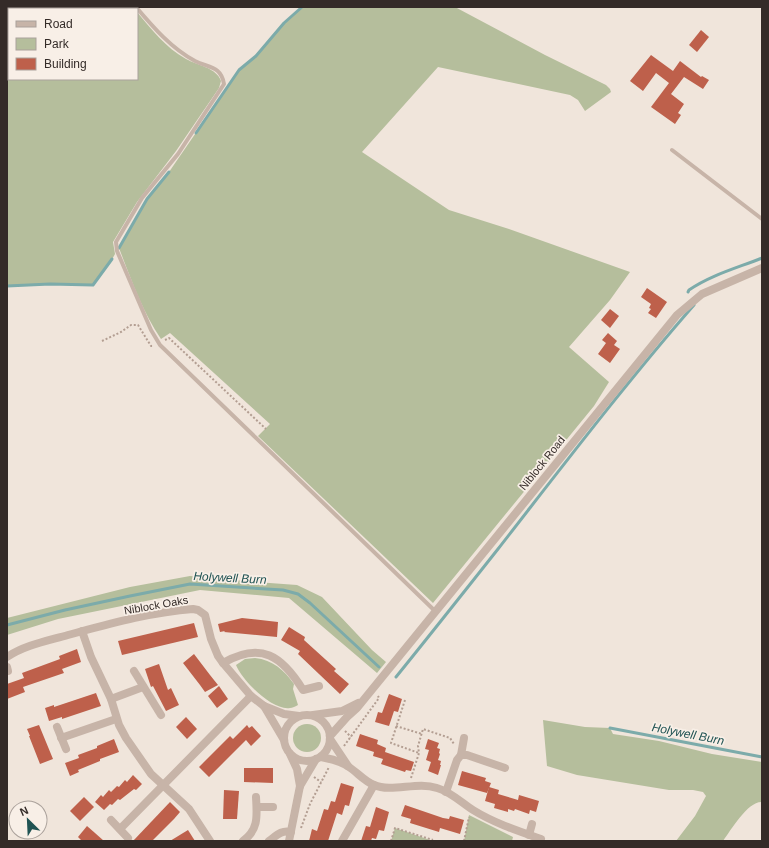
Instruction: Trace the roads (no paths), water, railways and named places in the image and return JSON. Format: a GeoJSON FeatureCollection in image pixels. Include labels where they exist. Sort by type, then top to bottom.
{"type":"FeatureCollection","features":[{"type":"Feature","properties":{"kind":"street","name":"Niblock Road"},"geometry":{"type":"LineString","coordinates":[[330,737],[373,689],[677,315],[702,294],[762,268]]}},
{"type":"Feature","properties":{"kind":"street","name":"Niblock Oaks"},"geometry":{"type":"LineString","coordinates":[[7,657],[18,650],[40,643],[135,618],[193,609],[198,610],[205,615],[215,648],[223,663],[251,696],[264,706],[284,714],[298,716]]}},
{"type":"Feature","properties":{"kind":"street"},"geometry":{"type":"LineString","coordinates":[[82,632],[91,657],[111,699],[116,719],[126,738],[151,774],[189,809],[210,841]]}},
{"type":"Feature","properties":{"kind":"street"},"geometry":{"type":"LineString","coordinates":[[223,663],[245,653],[263,654],[273,657],[283,664],[304,690],[319,686]]}},
{"type":"Feature","properties":{"kind":"street"},"geometry":{"type":"LineString","coordinates":[[134,671],[161,715]]}},
{"type":"Feature","properties":{"kind":"street"},"geometry":{"type":"LineString","coordinates":[[111,699],[143,687]]}},
{"type":"Feature","properties":{"kind":"street"},"geometry":{"type":"LineString","coordinates":[[120,829],[251,696]]}},
{"type":"Feature","properties":{"kind":"street","name":"Niblock Road"},"geometry":{"type":"LineString","coordinates":[[313,716],[342,711],[363,701]]}},
{"type":"Feature","properties":{"kind":"street","name":"Niblock Oaks"},"geometry":{"type":"LineString","coordinates":[[264,706],[284,740]]}},
{"type":"Feature","properties":{"kind":"street"},"geometry":{"type":"LineString","coordinates":[[289,841],[295,832],[300,786],[297,769],[285,747],[284,732],[287,726],[298,716],[306,715],[320,719],[325,724],[330,737],[348,766]]}},
{"type":"Feature","properties":{"kind":"street"},"geometry":{"type":"LineString","coordinates":[[61,738],[116,719]]}},
{"type":"Feature","properties":{"kind":"street"},"geometry":{"type":"LineString","coordinates":[[57,726],[66,749]]}},
{"type":"Feature","properties":{"kind":"street"},"geometry":{"type":"LineString","coordinates":[[300,786],[318,758],[328,748],[330,737]]}},
{"type":"Feature","properties":{"kind":"street"},"geometry":{"type":"LineString","coordinates":[[446,792],[457,760],[461,755],[464,738]]}},
{"type":"Feature","properties":{"kind":"street"},"geometry":{"type":"LineString","coordinates":[[289,753],[295,758],[301,760],[309,761],[318,758],[333,759],[348,766],[374,785],[384,787],[426,785],[438,788],[502,825],[541,839]]}},
{"type":"Feature","properties":{"kind":"street"},"geometry":{"type":"LineString","coordinates":[[461,755],[467,755],[505,768]]}},
{"type":"Feature","properties":{"kind":"street"},"geometry":{"type":"LineString","coordinates":[[342,841],[374,785]]}},
{"type":"Feature","properties":{"kind":"street"},"geometry":{"type":"LineString","coordinates":[[243,841],[255,828],[257,807],[256,797]]}},
{"type":"Feature","properties":{"kind":"street"},"geometry":{"type":"LineString","coordinates":[[257,807],[274,807]]}},
{"type":"Feature","properties":{"kind":"street"},"geometry":{"type":"LineString","coordinates":[[111,820],[128,838]]}},
{"type":"Feature","properties":{"kind":"street"},"geometry":{"type":"LineString","coordinates":[[529,835],[532,824]]}},
{"type":"Feature","properties":{"kind":"street"},"geometry":{"type":"LineString","coordinates":[[269,841],[279,833],[285,831],[295,832]]}},
{"type":"Feature","properties":{"kind":"lane"},"geometry":{"type":"LineString","coordinates":[[138,9],[157,32],[177,50],[196,61],[216,68],[223,78],[224,84],[178,154],[142,198],[116,242],[117,251],[151,330],[160,345],[436,612]]}},
{"type":"Feature","properties":{"kind":"lane"},"geometry":{"type":"LineString","coordinates":[[672,150],[762,219]]}},
{"type":"Feature","properties":{"kind":"waterway"},"geometry":{"type":"LineString","coordinates":[[196,133],[239,70],[256,56],[284,23],[302,7]]}},
{"type":"Feature","properties":{"kind":"waterway"},"geometry":{"type":"LineString","coordinates":[[119,248],[147,199],[169,172]]}},
{"type":"Feature","properties":{"kind":"waterway"},"geometry":{"type":"LineString","coordinates":[[688,292],[697,285],[715,276],[762,258]]}},
{"type":"Feature","properties":{"kind":"waterway"},"geometry":{"type":"LineString","coordinates":[[7,286],[50,284],[93,285],[112,259]]}},
{"type":"Feature","properties":{"kind":"waterway"},"geometry":{"type":"LineString","coordinates":[[396,677],[619,395],[694,305]]}},
{"type":"Feature","properties":{"kind":"waterway","name":"Holywell Burn"},"geometry":{"type":"LineString","coordinates":[[7,625],[65,610],[190,584],[283,590],[298,594],[310,603],[379,667]]}},
{"type":"Feature","properties":{"kind":"waterway","name":"Holywell Burn"},"geometry":{"type":"LineString","coordinates":[[610,728],[762,757]]}}]}
